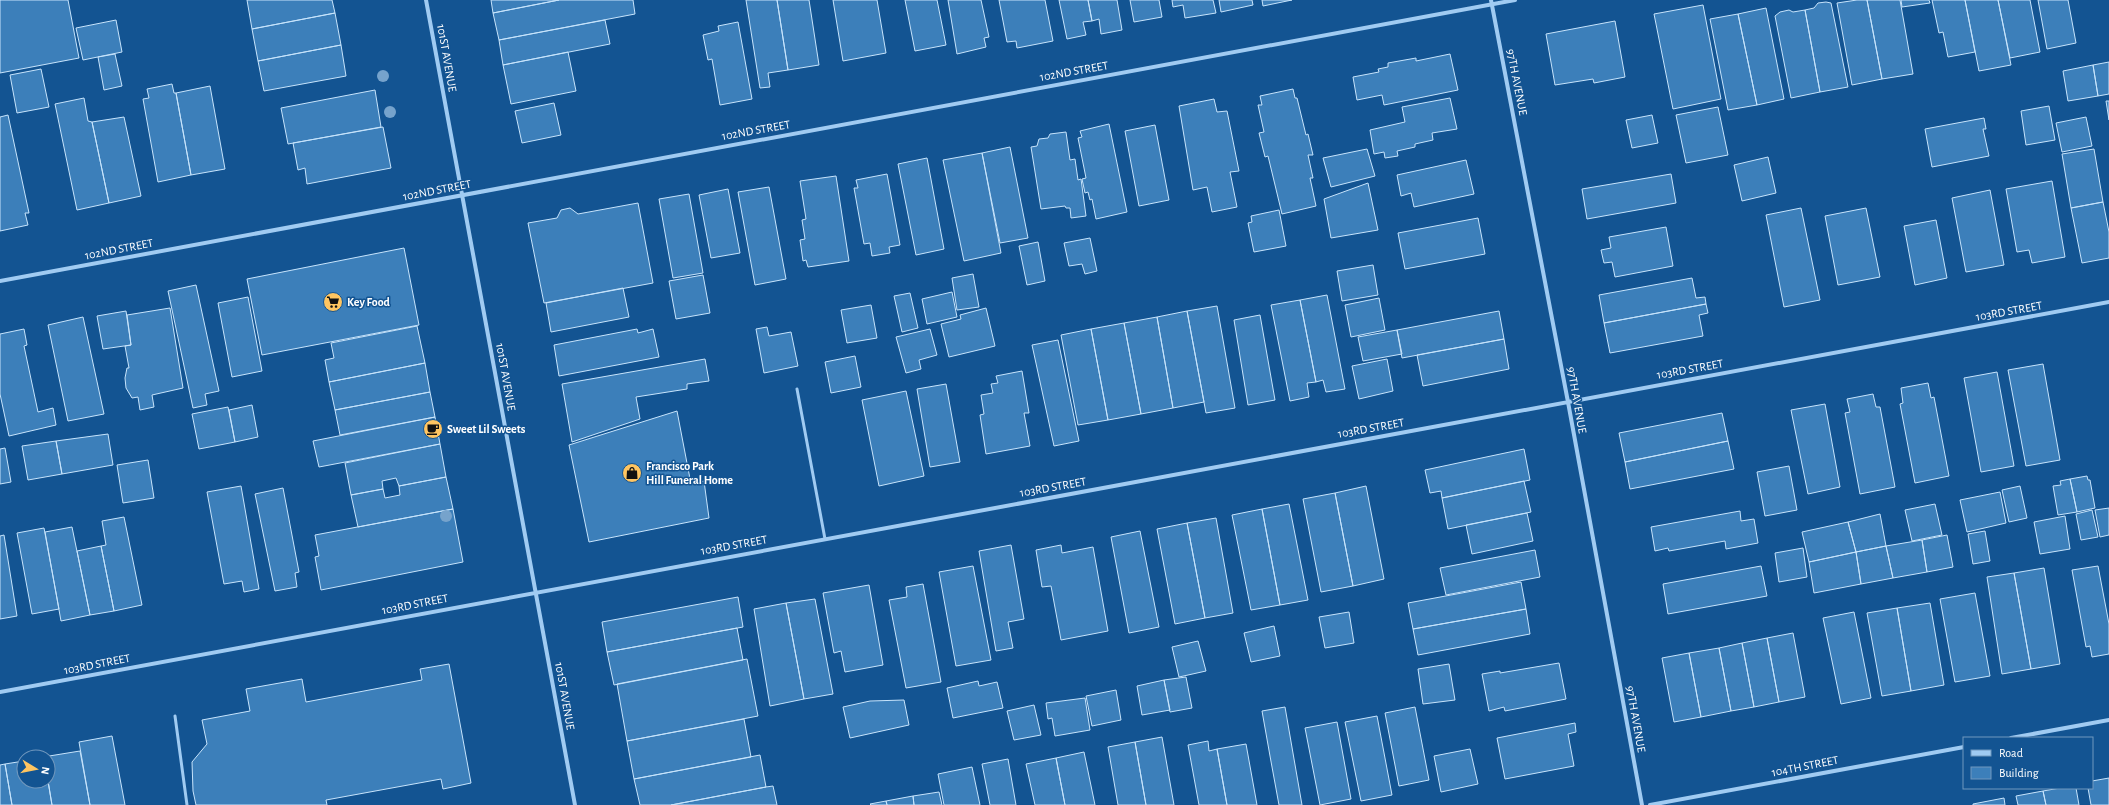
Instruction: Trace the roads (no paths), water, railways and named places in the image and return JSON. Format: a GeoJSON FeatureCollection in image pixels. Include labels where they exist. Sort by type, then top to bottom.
{"type":"FeatureCollection","features":[{"type":"Feature","properties":{"kind":"street","name":"101ST AVENUE"},"geometry":{"type":"LineString","coordinates":[[426,0],[575,805]]}},
{"type":"Feature","properties":{"kind":"street","name":"102ND STREET"},"geometry":{"type":"LineString","coordinates":[[0,281],[1492,2],[1515,0]]}},
{"type":"Feature","properties":{"kind":"street","name":"97TH AVENUE"},"geometry":{"type":"LineString","coordinates":[[1492,2],[1568,402],[1642,805]]}},
{"type":"Feature","properties":{"kind":"street","name":"103RD STREET"},"geometry":{"type":"LineString","coordinates":[[0,692],[2109,302]]}},
{"type":"Feature","properties":{"kind":"street"},"geometry":{"type":"LineString","coordinates":[[2016,737],[2109,720]]}},
{"type":"Feature","properties":{"kind":"street","name":"104TH STREET"},"geometry":{"type":"LineString","coordinates":[[1650,805],[1963,747]]}},
{"type":"Feature","properties":{"kind":"lane"},"geometry":{"type":"LineString","coordinates":[[797,389],[825,539]]}},
{"type":"Feature","properties":{"kind":"lane"},"geometry":{"type":"LineString","coordinates":[[175,716],[187,805]]}},
{"type":"Feature","properties":{"kind":"place","name":"Key Food"},"geometry":{"type":"Point","coordinates":[333,302]}},
{"type":"Feature","properties":{"kind":"place","name":"Sweet Lil Sweets"},"geometry":{"type":"Point","coordinates":[433,429]}},
{"type":"Feature","properties":{"kind":"place","name":"Francisco Park Hill Funeral Home"},"geometry":{"type":"Point","coordinates":[632,473]}}]}
